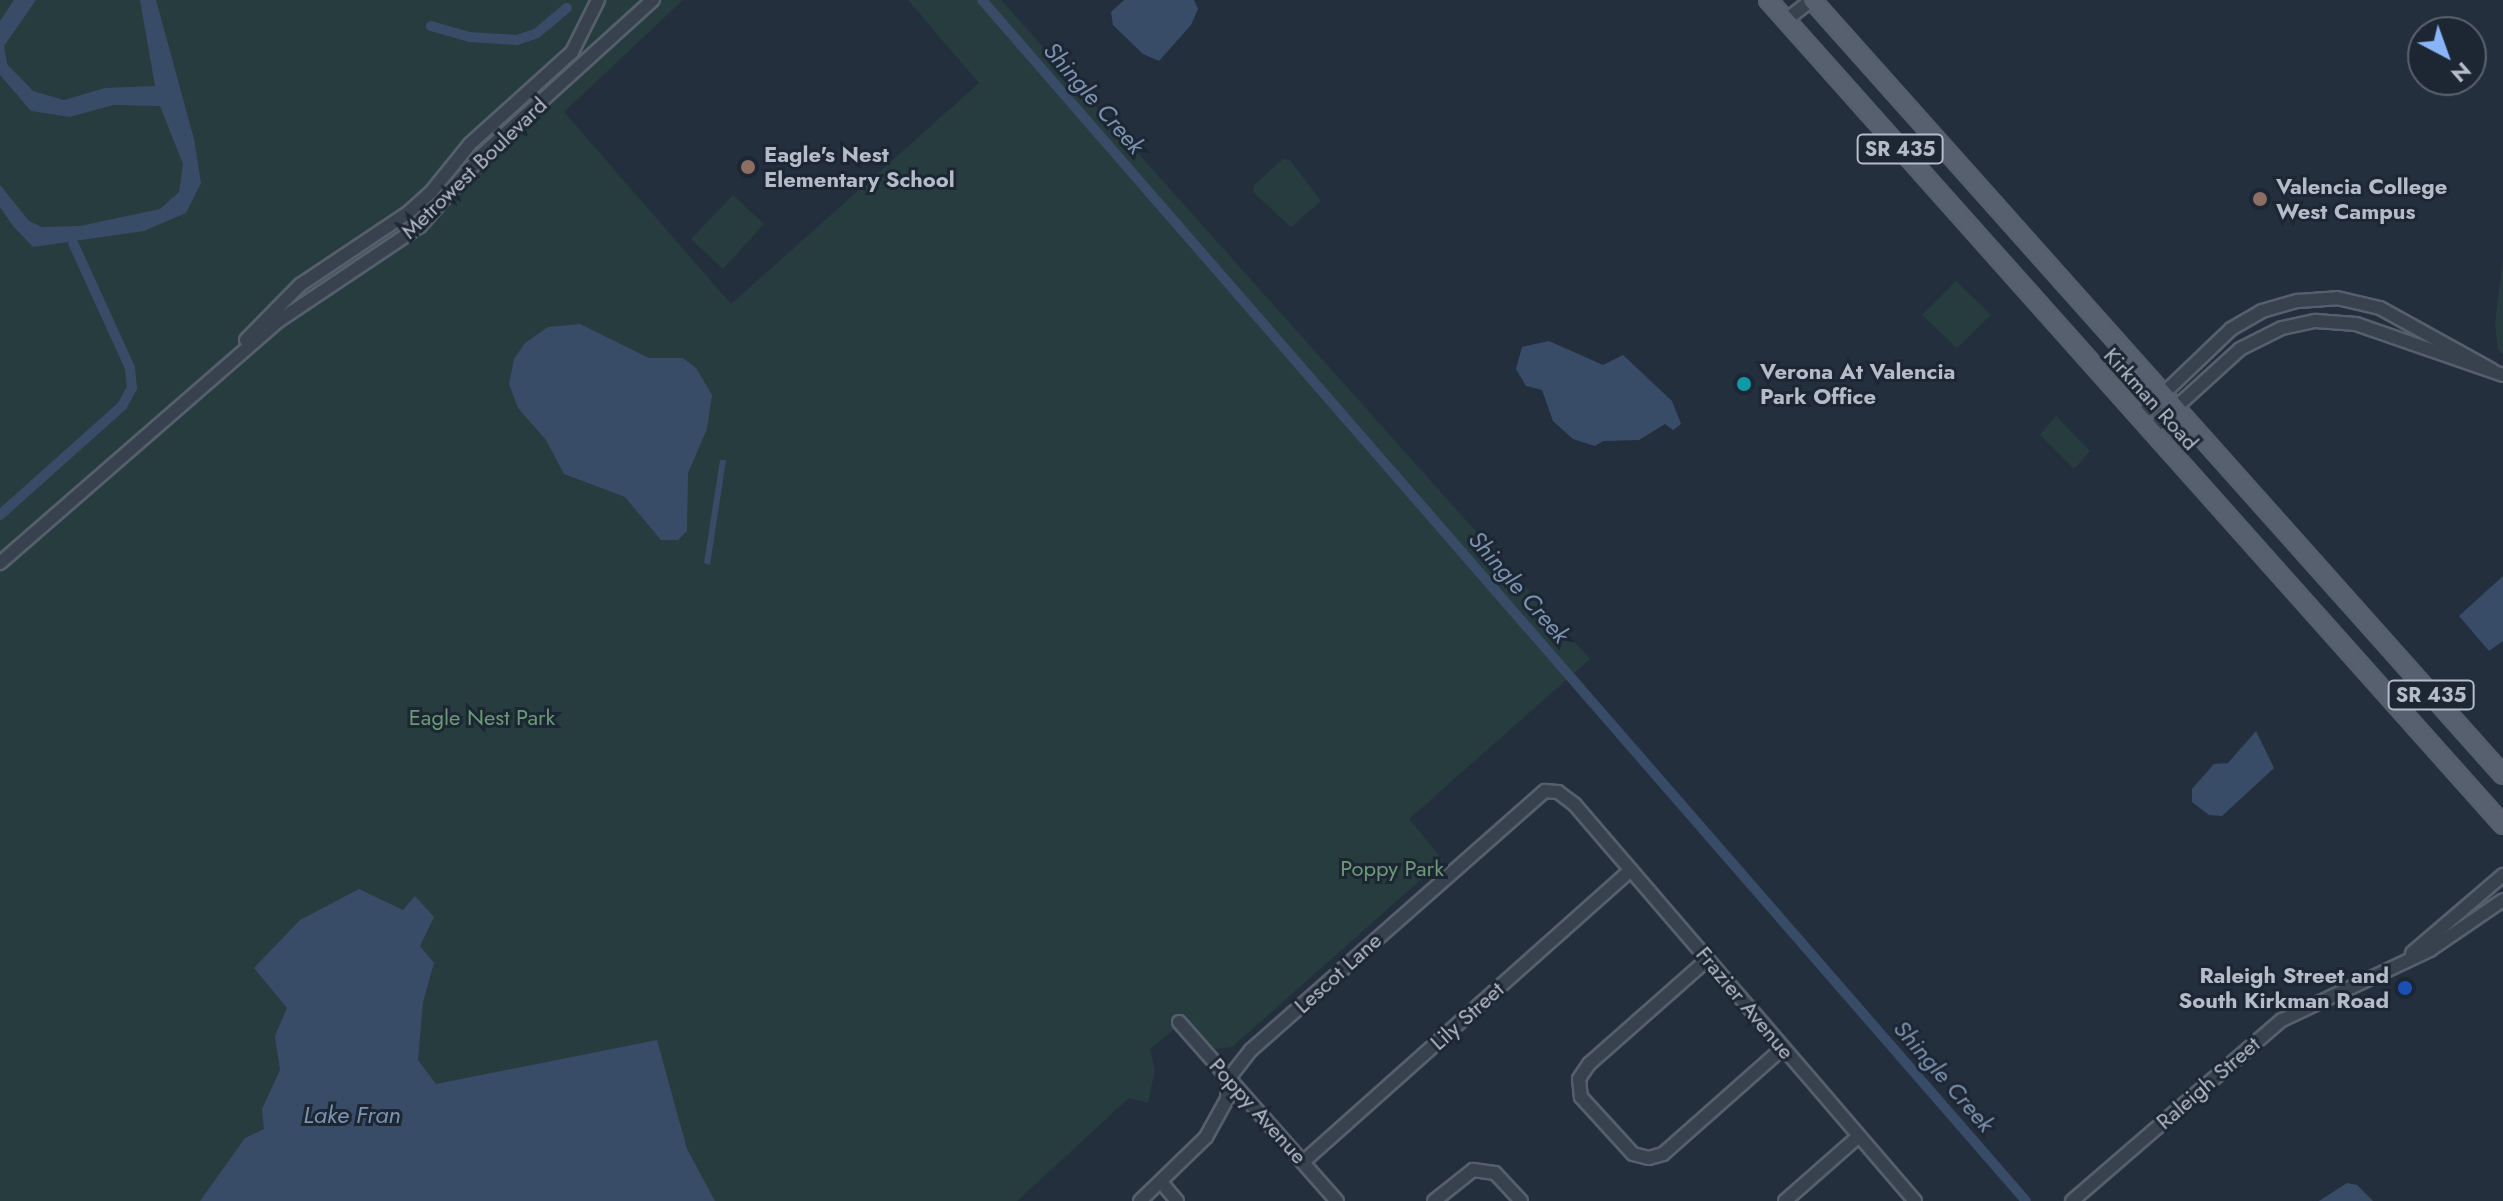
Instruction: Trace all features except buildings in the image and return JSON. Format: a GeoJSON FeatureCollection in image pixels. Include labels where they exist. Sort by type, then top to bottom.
{"type":"FeatureCollection","features":[{"type":"Feature","properties":{"kind":"main road","name":"Kirkman Road"},"geometry":{"type":"LineString","coordinates":[[1812,0],[2503,775]]}},
{"type":"Feature","properties":{"kind":"main road","name":"Kirkman Road"},"geometry":{"type":"LineString","coordinates":[[1775,2],[1786,20],[2138,418],[2503,825]]}},
{"type":"Feature","properties":{"kind":"street","name":"Metrowest Boulevard"},"geometry":{"type":"LineString","coordinates":[[207,379],[285,297],[409,212],[498,116],[561,63],[598,0]]}},
{"type":"Feature","properties":{"kind":"street","name":"Metrowest Boulevard"},"geometry":{"type":"LineString","coordinates":[[0,563],[207,379],[335,281],[420,226],[484,153],[653,0]]}},
{"type":"Feature","properties":{"kind":"street"},"geometry":{"type":"LineString","coordinates":[[1786,20],[1812,0]]}},
{"type":"Feature","properties":{"kind":"street"},"geometry":{"type":"LineString","coordinates":[[561,63],[573,75]]}},
{"type":"Feature","properties":{"kind":"street"},"geometry":{"type":"LineString","coordinates":[[328,266],[335,281]]}},
{"type":"Feature","properties":{"kind":"street"},"geometry":{"type":"LineString","coordinates":[[2138,418],[2231,329],[2262,311],[2298,301],[2337,298],[2380,308],[2498,373]]}},
{"type":"Feature","properties":{"kind":"street"},"geometry":{"type":"LineString","coordinates":[[2150,431],[2240,349],[2282,328],[2316,321],[2356,324],[2498,373]]}},
{"type":"Feature","properties":{"kind":"street","name":"Lescot Lane"},"geometry":{"type":"LineString","coordinates":[[1140,1201],[1218,1119],[1229,1078],[1251,1050],[1533,798],[1545,791],[1558,792],[1575,805]]}},
{"type":"Feature","properties":{"kind":"street","name":"Frazier Avenue"},"geometry":{"type":"LineString","coordinates":[[1575,805],[1915,1201]]}},
{"type":"Feature","properties":{"kind":"street","name":"Lily Street"},"geometry":{"type":"LineString","coordinates":[[1303,1162],[1631,870]]}},
{"type":"Feature","properties":{"kind":"street","name":"Raleigh Street"},"geometry":{"type":"LineString","coordinates":[[2400,963],[2503,875]]}},
{"type":"Feature","properties":{"kind":"street","name":"Raleigh Street"},"geometry":{"type":"LineString","coordinates":[[2072,1201],[2282,1020],[2479,921],[2503,900]]}},
{"type":"Feature","properties":{"kind":"street"},"geometry":{"type":"LineString","coordinates":[[1708,959],[1589,1064],[1579,1079],[1581,1097],[1633,1154],[1649,1158],[1663,1154],[1783,1048]]}},
{"type":"Feature","properties":{"kind":"street","name":"Poppy Avenue"},"geometry":{"type":"LineString","coordinates":[[1179,1022],[1337,1201]]}},
{"type":"Feature","properties":{"kind":"street"},"geometry":{"type":"LineString","coordinates":[[1785,1201],[1859,1136]]}},
{"type":"Feature","properties":{"kind":"street"},"geometry":{"type":"LineString","coordinates":[[1434,1201],[1473,1170],[1495,1173],[1521,1201]]}},
{"type":"Feature","properties":{"kind":"street"},"geometry":{"type":"LineString","coordinates":[[1161,1182],[1177,1201]]}},
{"type":"Feature","properties":{"kind":"green space","name":"Eagle Nest Park"},"geometry":{"type":"Polygon","coordinates":[[[0,0],[683,0],[564,112],[731,304],[979,83],[908,0],[1001,0],[1590,659],[1409,819],[1443,860],[1232,1047],[1215,1049],[1187,1019],[1150,1049],[1155,1070],[1148,1103],[1129,1098],[1017,1201],[0,1201],[0,0]]]}},
{"type":"Feature","properties":{"kind":"green space"},"geometry":{"type":"Polygon","coordinates":[[[1283,159],[1290,160],[1321,201],[1291,227],[1253,192],[1254,185],[1283,159]]]}},
{"type":"Feature","properties":{"kind":"green space"},"geometry":{"type":"Polygon","coordinates":[[[733,195],[764,224],[723,269],[691,239],[733,195]]]}},
{"type":"Feature","properties":{"kind":"green space"},"geometry":{"type":"Polygon","coordinates":[[[2503,257],[2503,354],[2498,350],[2495,324],[2503,257]]]}},
{"type":"Feature","properties":{"kind":"green space"},"geometry":{"type":"Polygon","coordinates":[[[1956,281],[1991,315],[1957,348],[1922,315],[1956,281]]]}},
{"type":"Feature","properties":{"kind":"green space"},"geometry":{"type":"Polygon","coordinates":[[[2056,416],[2090,451],[2074,469],[2040,435],[2056,416]]]}},
{"type":"Feature","properties":{"kind":"water"},"geometry":{"type":"Polygon","coordinates":[[[14,0],[36,0],[4,46],[7,64],[33,91],[64,100],[105,88],[155,86],[140,0],[156,0],[194,139],[201,183],[186,213],[144,231],[33,247],[13,226],[0,207],[0,185],[29,221],[42,227],[80,226],[160,209],[179,192],[183,164],[160,106],[113,105],[70,117],[31,111],[0,75],[0,21],[14,0]]]}},
{"type":"Feature","properties":{"kind":"water"},"geometry":{"type":"Polygon","coordinates":[[[1124,0],[1194,0],[1198,9],[1191,25],[1159,61],[1143,54],[1113,25],[1111,12],[1124,0]]]}},
{"type":"Feature","properties":{"kind":"water"},"geometry":{"type":"Polygon","coordinates":[[[580,324],[649,358],[683,358],[696,368],[712,395],[707,429],[688,473],[687,531],[678,540],[661,540],[625,497],[564,474],[546,440],[518,408],[509,384],[514,359],[525,343],[548,327],[580,324]]]}},
{"type":"Feature","properties":{"kind":"water"},"geometry":{"type":"Polygon","coordinates":[[[1549,341],[1603,365],[1623,355],[1672,401],[1681,424],[1673,430],[1665,424],[1639,440],[1603,441],[1595,446],[1573,439],[1553,421],[1542,390],[1526,386],[1516,369],[1522,347],[1549,341]]]}},
{"type":"Feature","properties":{"kind":"water"},"geometry":{"type":"Polygon","coordinates":[[[720,460],[726,460],[710,565],[704,563],[720,460]]]}},
{"type":"Feature","properties":{"kind":"water"},"geometry":{"type":"Polygon","coordinates":[[[2503,576],[2503,641],[2489,651],[2459,616],[2503,576]]]}},
{"type":"Feature","properties":{"kind":"water"},"geometry":{"type":"Polygon","coordinates":[[[2256,731],[2274,768],[2222,816],[2209,815],[2192,802],[2192,789],[2214,764],[2228,763],[2256,731]]]}},
{"type":"Feature","properties":{"kind":"water","name":"Lake Fran"},"geometry":{"type":"Polygon","coordinates":[[[359,889],[403,910],[415,896],[434,917],[420,946],[434,963],[423,1002],[418,1060],[436,1084],[657,1040],[687,1149],[715,1201],[200,1201],[245,1138],[264,1129],[262,1109],[280,1070],[275,1036],[287,1008],[254,968],[300,920],[359,889]]]}},
{"type":"Feature","properties":{"kind":"water"},"geometry":{"type":"Polygon","coordinates":[[[2347,1183],[2357,1185],[2373,1201],[2319,1201],[2347,1183]]]}},
{"type":"Feature","properties":{"kind":"waterway","name":"Shingle Creek"},"geometry":{"type":"LineString","coordinates":[[982,0],[2026,1201]]}},
{"type":"Feature","properties":{"kind":"waterway"},"geometry":{"type":"LineString","coordinates":[[431,26],[469,37],[517,40],[537,33],[567,8]]}},
{"type":"Feature","properties":{"kind":"waterway"},"geometry":{"type":"LineString","coordinates":[[0,515],[122,406],[132,388],[130,368],[73,243]]}},
{"type":"Feature","properties":{"kind":"place","name":"Eagle's Nest Elementary School"},"geometry":{"type":"Point","coordinates":[748,167]}},
{"type":"Feature","properties":{"kind":"place","name":"Valencia College West Campus"},"geometry":{"type":"Point","coordinates":[2260,199]}},
{"type":"Feature","properties":{"kind":"place","name":"Verona At Valencia Park Office"},"geometry":{"type":"Point","coordinates":[1744,384]}},
{"type":"Feature","properties":{"kind":"place","name":"Raleigh Street and South Kirkman Road"},"geometry":{"type":"Point","coordinates":[2405,988]}},
{"type":"Feature","properties":{"kind":"park label","name":"Poppy Park"},"geometry":{"type":"Point","coordinates":[1392,869]}}]}
